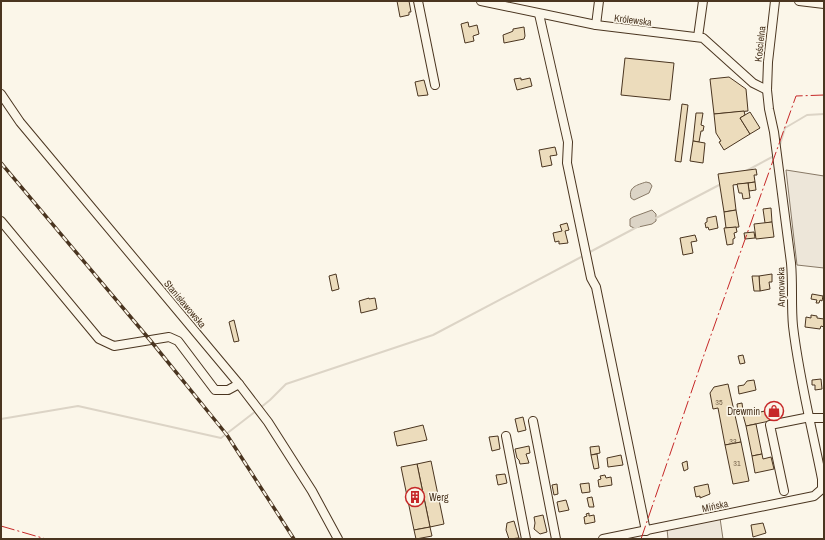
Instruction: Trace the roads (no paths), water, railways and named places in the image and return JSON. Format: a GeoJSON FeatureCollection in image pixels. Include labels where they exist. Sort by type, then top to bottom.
{"type":"FeatureCollection","features":[{"type":"Feature","properties":{"kind":"street"},"geometry":{"type":"LineString","coordinates":[[418,1],[435,85]]}},
{"type":"Feature","properties":{"kind":"street","name":"Królewska"},"geometry":{"type":"LineString","coordinates":[[481,1],[596,25],[702,38],[753,83],[767,90]]}},
{"type":"Feature","properties":{"kind":"street"},"geometry":{"type":"LineString","coordinates":[[596,25],[599,1]]}},
{"type":"Feature","properties":{"kind":"street"},"geometry":{"type":"LineString","coordinates":[[698,37],[703,1]]}},
{"type":"Feature","properties":{"kind":"street","name":"Kościelna"},"geometry":{"type":"LineString","coordinates":[[767,90],[768,57],[775,1]]}},
{"type":"Feature","properties":{"kind":"street"},"geometry":{"type":"LineString","coordinates":[[799,1],[824,4]]}},
{"type":"Feature","properties":{"kind":"street"},"geometry":{"type":"LineString","coordinates":[[539,14],[568,142],[567,162],[591,278],[596,287],[646,531]]}},
{"type":"Feature","properties":{"kind":"street","name":"Arynowska"},"geometry":{"type":"LineString","coordinates":[[767,90],[774,132],[793,281],[791,305],[793,327],[809,418],[822,470],[822,482]]}},
{"type":"Feature","properties":{"kind":"street","name":"Stanisławowska"},"geometry":{"type":"LineString","coordinates":[[1,94],[20,122],[239,384],[258,409],[312,491],[338,539]]}},
{"type":"Feature","properties":{"kind":"street"},"geometry":{"type":"LineString","coordinates":[[1,221],[99,339],[114,346],[169,337],[178,341],[215,390],[228,390],[239,384]]}},
{"type":"Feature","properties":{"kind":"street"},"geometry":{"type":"LineString","coordinates":[[784,491],[770,425],[809,418],[824,418]]}},
{"type":"Feature","properties":{"kind":"street"},"geometry":{"type":"LineString","coordinates":[[533,421],[556,539]]}},
{"type":"Feature","properties":{"kind":"street"},"geometry":{"type":"LineString","coordinates":[[506,436],[526,539]]}},
{"type":"Feature","properties":{"kind":"street","name":"Mińska"},"geometry":{"type":"LineString","coordinates":[[603,539],[814,496],[820,491],[822,482]]}},
{"type":"Feature","properties":{"kind":"waterway"},"geometry":{"type":"LineString","coordinates":[[779,148],[785,128],[807,115],[824,114]]}},
{"type":"Feature","properties":{"kind":"waterway"},"geometry":{"type":"LineString","coordinates":[[746,171],[774,156]]}},
{"type":"Feature","properties":{"kind":"waterway"},"geometry":{"type":"LineString","coordinates":[[656,218],[721,184]]}},
{"type":"Feature","properties":{"kind":"waterway"},"geometry":{"type":"LineString","coordinates":[[588,253],[639,226]]}},
{"type":"Feature","properties":{"kind":"waterway"},"geometry":{"type":"LineString","coordinates":[[260,408],[286,384],[433,335],[585,255]]}},
{"type":"Feature","properties":{"kind":"waterway"},"geometry":{"type":"LineString","coordinates":[[1,419],[78,406],[221,438],[256,411]]}},
{"type":"Feature","properties":{"kind":"railway"},"geometry":{"type":"LineString","coordinates":[[1,163],[150,340],[227,435],[294,539]]}},
{"type":"Feature","properties":{"kind":"place","name":"Drewmin"},"geometry":{"type":"Point","coordinates":[774,411]}},
{"type":"Feature","properties":{"kind":"place","name":"Werg"},"geometry":{"type":"Point","coordinates":[415,497]}}]}
